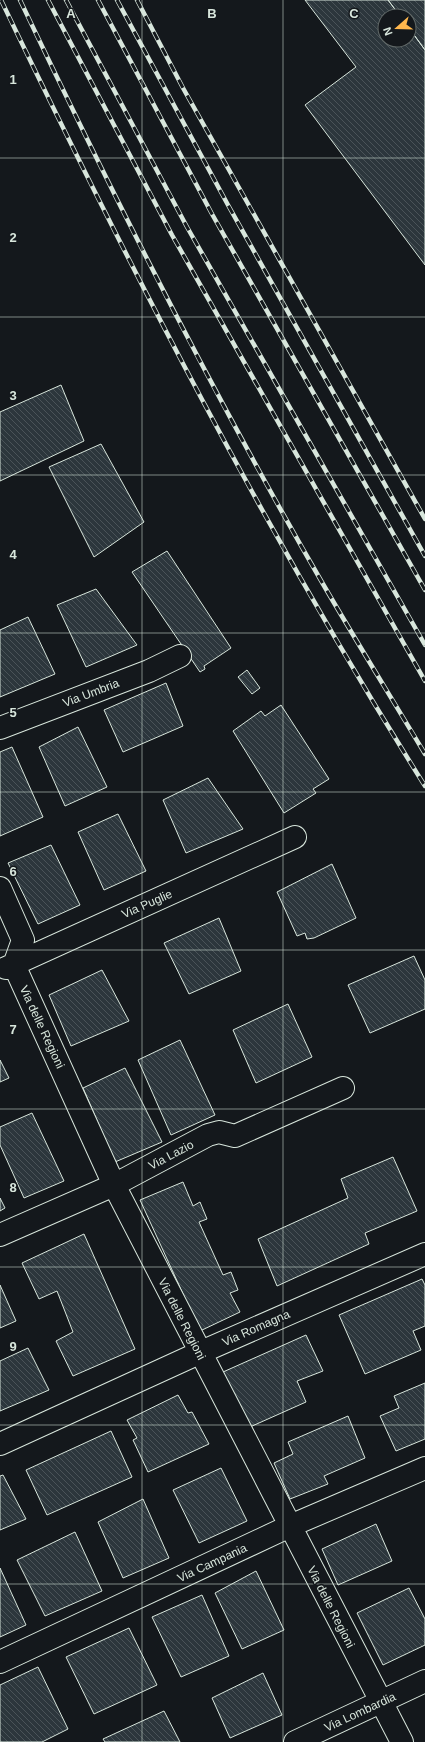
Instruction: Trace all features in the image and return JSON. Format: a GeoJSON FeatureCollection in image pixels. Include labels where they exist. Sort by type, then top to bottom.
{"type":"FeatureCollection","features":[{"type":"Feature","properties":{"kind":"street","name":"Via Umbria"},"geometry":{"type":"LineString","coordinates":[[0,728],[148,671],[180,656]]}},
{"type":"Feature","properties":{"kind":"street","name":"Via Puglie"},"geometry":{"type":"LineString","coordinates":[[7,968],[295,837]]}},
{"type":"Feature","properties":{"kind":"street"},"geometry":{"type":"LineString","coordinates":[[0,888],[23,940],[7,968]]}},
{"type":"Feature","properties":{"kind":"street","name":"Via delle Regioni"},"geometry":{"type":"LineString","coordinates":[[7,968],[199,1353],[402,1742]]}},
{"type":"Feature","properties":{"kind":"street","name":"Via Lazio"},"geometry":{"type":"LineString","coordinates":[[0,1235],[114,1185],[208,1135],[219,1132],[235,1136],[343,1088]]}},
{"type":"Feature","properties":{"kind":"street","name":"Via Romagna"},"geometry":{"type":"LineString","coordinates":[[0,1444],[199,1353],[425,1254]]}},
{"type":"Feature","properties":{"kind":"street","name":"Via Campania"},"geometry":{"type":"LineString","coordinates":[[0,1662],[290,1526],[425,1468]]}},
{"type":"Feature","properties":{"kind":"street","name":"Via Lombardia"},"geometry":{"type":"LineString","coordinates":[[295,1742],[425,1681]]}},
{"type":"Feature","properties":{"kind":"building"},"geometry":{"type":"Polygon","coordinates":[[[305,0],[388,0],[394,8],[377,8],[377,48],[417,48],[417,39],[425,50],[425,265],[305,105],[356,67],[305,0]]]}},
{"type":"Feature","properties":{"kind":"building"},"geometry":{"type":"Polygon","coordinates":[[[388,0],[425,0],[425,50],[417,39],[417,8],[394,8],[388,0]]]}},
{"type":"Feature","properties":{"kind":"building"},"geometry":{"type":"Polygon","coordinates":[[[61,385],[84,441],[0,481],[0,412],[61,385]]]}},
{"type":"Feature","properties":{"kind":"building"},"geometry":{"type":"Polygon","coordinates":[[[101,444],[144,522],[94,557],[49,467],[101,444]]]}},
{"type":"Feature","properties":{"kind":"building"},"geometry":{"type":"Polygon","coordinates":[[[167,551],[231,648],[204,666],[205,669],[200,672],[132,572],[167,551]]]}},
{"type":"Feature","properties":{"kind":"building"},"geometry":{"type":"Polygon","coordinates":[[[96,589],[137,645],[86,667],[57,605],[96,589]]]}},
{"type":"Feature","properties":{"kind":"building"},"geometry":{"type":"Polygon","coordinates":[[[28,617],[55,674],[0,697],[0,630],[28,617]]]}},
{"type":"Feature","properties":{"kind":"building"},"geometry":{"type":"Polygon","coordinates":[[[247,670],[260,688],[252,694],[238,677],[247,670]]]}},
{"type":"Feature","properties":{"kind":"building"},"geometry":{"type":"Polygon","coordinates":[[[166,683],[183,726],[123,752],[104,710],[166,683]]]}},
{"type":"Feature","properties":{"kind":"building"},"geometry":{"type":"Polygon","coordinates":[[[281,705],[329,779],[313,789],[316,793],[284,813],[233,731],[261,711],[265,716],[281,705]]]}},
{"type":"Feature","properties":{"kind":"building"},"geometry":{"type":"Polygon","coordinates":[[[78,727],[107,787],[65,806],[39,747],[78,727]]]}},
{"type":"Feature","properties":{"kind":"building"},"geometry":{"type":"Polygon","coordinates":[[[12,747],[43,817],[0,836],[0,752],[12,747]]]}},
{"type":"Feature","properties":{"kind":"building"},"geometry":{"type":"Polygon","coordinates":[[[208,778],[243,829],[186,853],[163,800],[208,778]]]}},
{"type":"Feature","properties":{"kind":"building"},"geometry":{"type":"Polygon","coordinates":[[[118,814],[146,871],[104,890],[78,832],[118,814]]]}},
{"type":"Feature","properties":{"kind":"building"},"geometry":{"type":"Polygon","coordinates":[[[51,845],[80,905],[38,924],[8,863],[51,845]]]}},
{"type":"Feature","properties":{"kind":"building"},"geometry":{"type":"Polygon","coordinates":[[[332,864],[356,918],[314,938],[307,939],[305,933],[297,936],[277,892],[332,864]]]}},
{"type":"Feature","properties":{"kind":"building"},"geometry":{"type":"Polygon","coordinates":[[[219,918],[241,971],[189,994],[164,943],[219,918]]]}},
{"type":"Feature","properties":{"kind":"building"},"geometry":{"type":"Polygon","coordinates":[[[414,956],[425,980],[425,1009],[370,1033],[348,985],[414,956]]]}},
{"type":"Feature","properties":{"kind":"building"},"geometry":{"type":"Polygon","coordinates":[[[102,970],[129,1021],[71,1046],[49,995],[102,970]]]}},
{"type":"Feature","properties":{"kind":"building"},"geometry":{"type":"Polygon","coordinates":[[[288,1004],[312,1057],[256,1083],[233,1030],[288,1004]]]}},
{"type":"Feature","properties":{"kind":"building"},"geometry":{"type":"Polygon","coordinates":[[[180,1040],[215,1115],[171,1135],[138,1060],[180,1040]]]}},
{"type":"Feature","properties":{"kind":"building"},"geometry":{"type":"Polygon","coordinates":[[[0,1060],[9,1078],[0,1082],[0,1060]]]}},
{"type":"Feature","properties":{"kind":"building"},"geometry":{"type":"Polygon","coordinates":[[[125,1068],[162,1142],[115,1162],[83,1088],[125,1068]]]}},
{"type":"Feature","properties":{"kind":"building"},"geometry":{"type":"Polygon","coordinates":[[[32,1113],[64,1181],[24,1198],[0,1145],[0,1127],[32,1113]]]}},
{"type":"Feature","properties":{"kind":"building"},"geometry":{"type":"Polygon","coordinates":[[[393,1157],[417,1211],[365,1233],[369,1244],[277,1286],[258,1239],[348,1198],[341,1179],[393,1157]]]}},
{"type":"Feature","properties":{"kind":"building"},"geometry":{"type":"Polygon","coordinates":[[[183,1182],[193,1206],[200,1202],[207,1219],[199,1222],[223,1275],[231,1272],[238,1290],[230,1293],[240,1312],[200,1331],[140,1200],[183,1182]]]}},
{"type":"Feature","properties":{"kind":"building"},"geometry":{"type":"Polygon","coordinates":[[[0,1198],[5,1208],[0,1211],[0,1198]]]}},
{"type":"Feature","properties":{"kind":"building"},"geometry":{"type":"Polygon","coordinates":[[[84,1234],[135,1349],[73,1376],[56,1341],[73,1332],[57,1291],[39,1299],[22,1263],[84,1234]]]}},
{"type":"Feature","properties":{"kind":"building"},"geometry":{"type":"Polygon","coordinates":[[[422,1279],[425,1285],[425,1326],[413,1331],[421,1350],[365,1374],[339,1315],[422,1279]]]}},
{"type":"Feature","properties":{"kind":"building"},"geometry":{"type":"Polygon","coordinates":[[[0,1285],[16,1321],[0,1328],[0,1285]]]}},
{"type":"Feature","properties":{"kind":"building"},"geometry":{"type":"Polygon","coordinates":[[[306,1335],[323,1371],[297,1381],[306,1402],[250,1427],[223,1372],[306,1335]]]}},
{"type":"Feature","properties":{"kind":"building"},"geometry":{"type":"Polygon","coordinates":[[[28,1348],[49,1390],[0,1411],[0,1361],[28,1348]]]}},
{"type":"Feature","properties":{"kind":"building"},"geometry":{"type":"Polygon","coordinates":[[[425,1383],[425,1439],[396,1451],[380,1416],[399,1408],[394,1396],[425,1383]]]}},
{"type":"Feature","properties":{"kind":"building"},"geometry":{"type":"Polygon","coordinates":[[[178,1395],[188,1413],[192,1412],[209,1444],[148,1472],[133,1440],[137,1438],[127,1420],[178,1395]]]}},
{"type":"Feature","properties":{"kind":"building"},"geometry":{"type":"Polygon","coordinates":[[[348,1416],[365,1458],[324,1476],[328,1484],[290,1499],[274,1463],[293,1454],[288,1442],[348,1416]]]}},
{"type":"Feature","properties":{"kind":"building"},"geometry":{"type":"Polygon","coordinates":[[[111,1431],[132,1477],[47,1515],[26,1470],[111,1431]]]}},
{"type":"Feature","properties":{"kind":"building"},"geometry":{"type":"Polygon","coordinates":[[[221,1468],[247,1521],[199,1543],[173,1490],[221,1468]]]}},
{"type":"Feature","properties":{"kind":"building"},"geometry":{"type":"Polygon","coordinates":[[[3,1475],[26,1519],[0,1530],[0,1476],[3,1475]]]}},
{"type":"Feature","properties":{"kind":"building"},"geometry":{"type":"Polygon","coordinates":[[[143,1499],[169,1558],[123,1578],[98,1522],[143,1499]]]}},
{"type":"Feature","properties":{"kind":"building"},"geometry":{"type":"Polygon","coordinates":[[[376,1524],[392,1561],[338,1585],[322,1549],[376,1524]]]}},
{"type":"Feature","properties":{"kind":"building"},"geometry":{"type":"Polygon","coordinates":[[[75,1532],[102,1591],[45,1616],[17,1560],[75,1532]]]}},
{"type":"Feature","properties":{"kind":"building"},"geometry":{"type":"Polygon","coordinates":[[[0,1568],[26,1625],[0,1637],[0,1568]]]}},
{"type":"Feature","properties":{"kind":"building"},"geometry":{"type":"Polygon","coordinates":[[[256,1571],[284,1630],[242,1649],[215,1593],[256,1571]]]}},
{"type":"Feature","properties":{"kind":"building"},"geometry":{"type":"Polygon","coordinates":[[[409,1588],[425,1619],[425,1645],[383,1665],[357,1613],[409,1588]]]}},
{"type":"Feature","properties":{"kind":"building"},"geometry":{"type":"Polygon","coordinates":[[[202,1595],[229,1656],[181,1677],[152,1617],[202,1595]]]}},
{"type":"Feature","properties":{"kind":"building"},"geometry":{"type":"Polygon","coordinates":[[[129,1628],[157,1685],[94,1714],[66,1657],[129,1628]]]}},
{"type":"Feature","properties":{"kind":"building"},"geometry":{"type":"Polygon","coordinates":[[[38,1667],[68,1729],[42,1742],[0,1742],[0,1685],[38,1667]]]}},
{"type":"Feature","properties":{"kind":"building"},"geometry":{"type":"Polygon","coordinates":[[[263,1673],[282,1715],[230,1738],[212,1698],[263,1673]]]}},
{"type":"Feature","properties":{"kind":"building"},"geometry":{"type":"Polygon","coordinates":[[[164,1711],[180,1742],[105,1742],[103,1739],[164,1711]]]}},
{"type":"Feature","properties":{"kind":"railway"},"geometry":{"type":"LineString","coordinates":[[1,0],[99,201],[202,399],[310,594],[366,691],[425,786]]}},
{"type":"Feature","properties":{"kind":"railway"},"geometry":{"type":"LineString","coordinates":[[20,0],[128,222],[242,440],[348,627],[425,754]]}},
{"type":"Feature","properties":{"kind":"railway"},"geometry":{"type":"LineString","coordinates":[[48,0],[172,235],[425,681]]}},
{"type":"Feature","properties":{"kind":"railway"},"geometry":{"type":"LineString","coordinates":[[66,0],[187,227],[425,645]]}},
{"type":"Feature","properties":{"kind":"railway"},"geometry":{"type":"LineString","coordinates":[[98,0],[212,214],[425,590]]}},
{"type":"Feature","properties":{"kind":"railway"},"geometry":{"type":"LineString","coordinates":[[117,0],[228,205],[425,556]]}},
{"type":"Feature","properties":{"kind":"railway"},"geometry":{"type":"LineString","coordinates":[[137,0],[183,88],[425,519]]}}]}
